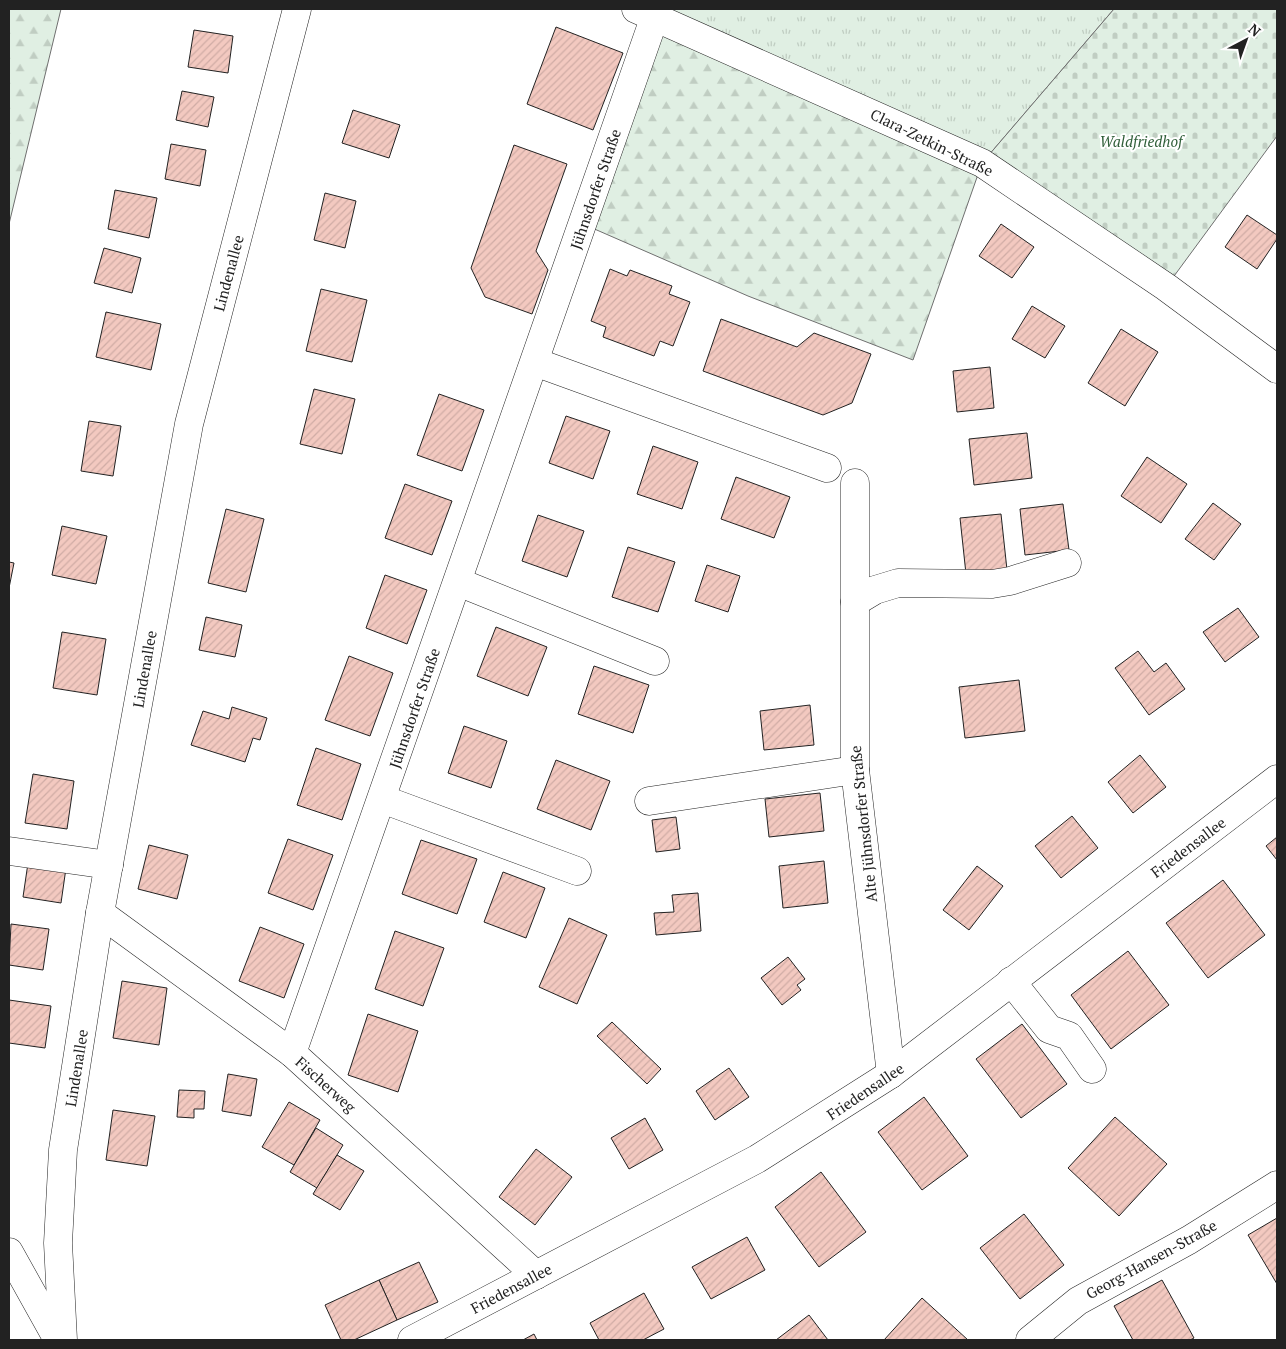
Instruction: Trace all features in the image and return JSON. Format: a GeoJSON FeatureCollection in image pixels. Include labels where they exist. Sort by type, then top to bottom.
{"type":"FeatureCollection","features":[{"type":"Feature","properties":{"kind":"street","name":"Lindenallee"},"geometry":{"type":"LineString","coordinates":[[63,1340],[58,1243],[63,1150],[100,913],[189,424],[297,9]]}},
{"type":"Feature","properties":{"kind":"street","name":"Jühnsdorfer Straße"},"geometry":{"type":"LineString","coordinates":[[292,1053],[535,362],[646,12]]}},
{"type":"Feature","properties":{"kind":"street","name":"Clara-Zetkin-Straße"},"geometry":{"type":"LineString","coordinates":[[646,12],[982,163],[1166,287],[1277,369]]}},
{"type":"Feature","properties":{"kind":"street"},"geometry":{"type":"LineString","coordinates":[[535,362],[827,468]]}},
{"type":"Feature","properties":{"kind":"street","name":"Alte Jühnsdorfer Straße"},"geometry":{"type":"LineString","coordinates":[[855,482],[855,770],[891,1074]]}},
{"type":"Feature","properties":{"kind":"street"},"geometry":{"type":"LineString","coordinates":[[855,602],[875,590],[898,583],[992,584],[1010,581],[1067,563]]}},
{"type":"Feature","properties":{"kind":"street"},"geometry":{"type":"LineString","coordinates":[[458,582],[654,661]]}},
{"type":"Feature","properties":{"kind":"street"},"geometry":{"type":"LineString","coordinates":[[649,801],[855,770]]}},
{"type":"Feature","properties":{"kind":"street","name":"Friedensallee"},"geometry":{"type":"LineString","coordinates":[[412,1340],[757,1159],[891,1074],[1277,779]]}},
{"type":"Feature","properties":{"kind":"street"},"geometry":{"type":"LineString","coordinates":[[382,799],[577,871]]}},
{"type":"Feature","properties":{"kind":"street"},"geometry":{"type":"LineString","coordinates":[[9,851],[109,865]]}},
{"type":"Feature","properties":{"kind":"street","name":"Fischerweg"},"geometry":{"type":"LineString","coordinates":[[100,913],[292,1053],[536,1275]]}},
{"type":"Feature","properties":{"kind":"street"},"geometry":{"type":"LineString","coordinates":[[1012,981],[1049,1029],[1069,1036],[1092,1069]]}},
{"type":"Feature","properties":{"kind":"street","name":"Georg-Hansen-Straße"},"geometry":{"type":"LineString","coordinates":[[1030,1340],[1078,1301],[1189,1240],[1277,1185]]}},
{"type":"Feature","properties":{"kind":"street"},"geometry":{"type":"LineString","coordinates":[[9,1252],[58,1340]]}},
{"type":"Feature","properties":{"kind":"green space"},"geometry":{"type":"Polygon","coordinates":[[[9,9],[61,9],[9,224],[9,9]]]}},
{"type":"Feature","properties":{"kind":"green space"},"geometry":{"type":"Polygon","coordinates":[[[657,9],[1114,9],[982,163],[657,9]]]}},
{"type":"Feature","properties":{"kind":"green space","name":"Waldfriedhof"},"geometry":{"type":"Polygon","coordinates":[[[1114,9],[1277,9],[1277,136],[1166,287],[982,163],[1114,9]]]}},
{"type":"Feature","properties":{"kind":"green space"},"geometry":{"type":"Polygon","coordinates":[[[655,16],[982,163],[913,360],[748,296],[583,224],[655,16]]]}},
{"type":"Feature","properties":{"kind":"building"},"geometry":{"type":"Polygon","coordinates":[[[556,27],[623,53],[593,130],[527,104],[556,27]]]}},
{"type":"Feature","properties":{"kind":"building"},"geometry":{"type":"Polygon","coordinates":[[[194,30],[233,36],[228,73],[188,67],[194,30]]]}},
{"type":"Feature","properties":{"kind":"building"},"geometry":{"type":"Polygon","coordinates":[[[182,91],[214,97],[208,127],[176,120],[182,91]]]}},
{"type":"Feature","properties":{"kind":"building"},"geometry":{"type":"Polygon","coordinates":[[[353,110],[400,125],[389,158],[342,143],[353,110]]]}},
{"type":"Feature","properties":{"kind":"building"},"geometry":{"type":"Polygon","coordinates":[[[171,144],[206,150],[200,186],[165,179],[171,144]]]}},
{"type":"Feature","properties":{"kind":"building"},"geometry":{"type":"Polygon","coordinates":[[[514,145],[567,164],[536,251],[548,270],[532,314],[485,297],[471,268],[514,145]]]}},
{"type":"Feature","properties":{"kind":"building"},"geometry":{"type":"Polygon","coordinates":[[[115,190],[157,198],[149,238],[108,229],[115,190]]]}},
{"type":"Feature","properties":{"kind":"building"},"geometry":{"type":"Polygon","coordinates":[[[325,193],[356,201],[345,248],[314,240],[325,193]]]}},
{"type":"Feature","properties":{"kind":"building"},"geometry":{"type":"Polygon","coordinates":[[[1247,215],[1277,235],[1277,239],[1257,269],[1225,247],[1247,215]]]}},
{"type":"Feature","properties":{"kind":"building"},"geometry":{"type":"Polygon","coordinates":[[[1001,224],[1034,247],[1012,278],[979,256],[1001,224]]]}},
{"type":"Feature","properties":{"kind":"building"},"geometry":{"type":"Polygon","coordinates":[[[104,248],[141,258],[132,293],[94,283],[104,248]]]}},
{"type":"Feature","properties":{"kind":"building"},"geometry":{"type":"Polygon","coordinates":[[[610,269],[627,276],[630,270],[672,286],[669,294],[690,302],[673,346],[660,341],[654,356],[603,337],[606,327],[591,321],[610,269]]]}},
{"type":"Feature","properties":{"kind":"building"},"geometry":{"type":"Polygon","coordinates":[[[321,289],[367,300],[352,362],[306,351],[321,289]]]}},
{"type":"Feature","properties":{"kind":"building"},"geometry":{"type":"Polygon","coordinates":[[[1032,306],[1065,326],[1045,358],[1012,339],[1032,306]]]}},
{"type":"Feature","properties":{"kind":"building"},"geometry":{"type":"Polygon","coordinates":[[[106,312],[161,324],[151,370],[96,357],[106,312]]]}},
{"type":"Feature","properties":{"kind":"building"},"geometry":{"type":"Polygon","coordinates":[[[721,319],[797,347],[814,333],[871,354],[852,403],[823,415],[703,371],[721,319]]]}},
{"type":"Feature","properties":{"kind":"building"},"geometry":{"type":"Polygon","coordinates":[[[1121,329],[1158,352],[1125,406],[1088,383],[1121,329]]]}},
{"type":"Feature","properties":{"kind":"building"},"geometry":{"type":"Polygon","coordinates":[[[990,367],[994,408],[957,412],[953,371],[990,367]]]}},
{"type":"Feature","properties":{"kind":"building"},"geometry":{"type":"Polygon","coordinates":[[[314,389],[355,399],[342,454],[300,444],[314,389]]]}},
{"type":"Feature","properties":{"kind":"building"},"geometry":{"type":"Polygon","coordinates":[[[439,394],[484,410],[462,471],[417,455],[439,394]]]}},
{"type":"Feature","properties":{"kind":"building"},"geometry":{"type":"Polygon","coordinates":[[[566,416],[610,431],[593,479],[549,463],[566,416]]]}},
{"type":"Feature","properties":{"kind":"building"},"geometry":{"type":"Polygon","coordinates":[[[89,421],[121,426],[113,476],[81,471],[89,421]]]}},
{"type":"Feature","properties":{"kind":"building"},"geometry":{"type":"Polygon","coordinates":[[[1027,433],[1032,478],[974,485],[969,439],[1027,433]]]}},
{"type":"Feature","properties":{"kind":"building"},"geometry":{"type":"Polygon","coordinates":[[[653,446],[698,462],[682,509],[637,494],[653,446]]]}},
{"type":"Feature","properties":{"kind":"building"},"geometry":{"type":"Polygon","coordinates":[[[1147,457],[1187,484],[1161,523],[1121,496],[1147,457]]]}},
{"type":"Feature","properties":{"kind":"building"},"geometry":{"type":"Polygon","coordinates":[[[736,477],[790,497],[774,538],[721,519],[736,477]]]}},
{"type":"Feature","properties":{"kind":"building"},"geometry":{"type":"Polygon","coordinates":[[[405,484],[452,501],[432,555],[385,538],[405,484]]]}},
{"type":"Feature","properties":{"kind":"building"},"geometry":{"type":"Polygon","coordinates":[[[1213,503],[1241,524],[1214,560],[1185,539],[1213,503]]]}},
{"type":"Feature","properties":{"kind":"building"},"geometry":{"type":"Polygon","coordinates":[[[1063,504],[1069,550],[1025,555],[1020,509],[1063,504]]]}},
{"type":"Feature","properties":{"kind":"building"},"geometry":{"type":"Polygon","coordinates":[[[226,509],[264,519],[246,592],[208,583],[226,509]]]}},
{"type":"Feature","properties":{"kind":"building"},"geometry":{"type":"Polygon","coordinates":[[[1001,514],[1007,570],[966,574],[960,518],[1001,514]]]}},
{"type":"Feature","properties":{"kind":"building"},"geometry":{"type":"Polygon","coordinates":[[[538,515],[584,531],[567,577],[522,561],[538,515]]]}},
{"type":"Feature","properties":{"kind":"building"},"geometry":{"type":"Polygon","coordinates":[[[62,526],[107,536],[96,584],[52,575],[62,526]]]}},
{"type":"Feature","properties":{"kind":"building"},"geometry":{"type":"Polygon","coordinates":[[[628,547],[675,562],[658,612],[612,597],[628,547]]]}},
{"type":"Feature","properties":{"kind":"building"},"geometry":{"type":"Polygon","coordinates":[[[9,562],[14,563],[9,588],[9,562]]]}},
{"type":"Feature","properties":{"kind":"building"},"geometry":{"type":"Polygon","coordinates":[[[707,565],[740,576],[728,612],[695,601],[707,565]]]}},
{"type":"Feature","properties":{"kind":"building"},"geometry":{"type":"Polygon","coordinates":[[[385,575],[427,590],[407,644],[366,628],[385,575]]]}},
{"type":"Feature","properties":{"kind":"building"},"geometry":{"type":"Polygon","coordinates":[[[1238,608],[1259,637],[1225,662],[1203,632],[1238,608]]]}},
{"type":"Feature","properties":{"kind":"building"},"geometry":{"type":"Polygon","coordinates":[[[206,617],[242,625],[235,657],[199,650],[206,617]]]}},
{"type":"Feature","properties":{"kind":"building"},"geometry":{"type":"Polygon","coordinates":[[[496,627],[547,647],[528,696],[477,676],[496,627]]]}},
{"type":"Feature","properties":{"kind":"building"},"geometry":{"type":"Polygon","coordinates":[[[62,632],[106,639],[97,695],[53,688],[62,632]]]}},
{"type":"Feature","properties":{"kind":"building"},"geometry":{"type":"Polygon","coordinates":[[[1138,651],[1154,672],[1166,663],[1185,689],[1149,715],[1115,668],[1138,651]]]}},
{"type":"Feature","properties":{"kind":"building"},"geometry":{"type":"Polygon","coordinates":[[[349,656],[393,673],[370,736],[325,720],[349,656]]]}},
{"type":"Feature","properties":{"kind":"building"},"geometry":{"type":"Polygon","coordinates":[[[594,666],[649,685],[633,733],[578,714],[594,666]]]}},
{"type":"Feature","properties":{"kind":"building"},"geometry":{"type":"Polygon","coordinates":[[[1019,680],[1025,731],[965,738],[959,687],[1019,680]]]}},
{"type":"Feature","properties":{"kind":"building"},"geometry":{"type":"Polygon","coordinates":[[[810,705],[814,745],[764,750],[760,711],[810,705]]]}},
{"type":"Feature","properties":{"kind":"building"},"geometry":{"type":"Polygon","coordinates":[[[232,707],[267,718],[260,740],[253,738],[245,762],[191,745],[203,711],[229,719],[232,707]]]}},
{"type":"Feature","properties":{"kind":"building"},"geometry":{"type":"Polygon","coordinates":[[[464,726],[507,741],[491,788],[448,773],[464,726]]]}},
{"type":"Feature","properties":{"kind":"building"},"geometry":{"type":"Polygon","coordinates":[[[316,748],[361,764],[342,820],[297,805],[316,748]]]}},
{"type":"Feature","properties":{"kind":"building"},"geometry":{"type":"Polygon","coordinates":[[[1140,755],[1166,787],[1133,813],[1108,782],[1140,755]]]}},
{"type":"Feature","properties":{"kind":"building"},"geometry":{"type":"Polygon","coordinates":[[[556,760],[610,781],[591,830],[537,809],[556,760]]]}},
{"type":"Feature","properties":{"kind":"building"},"geometry":{"type":"Polygon","coordinates":[[[33,774],[74,781],[67,829],[25,823],[33,774]]]}},
{"type":"Feature","properties":{"kind":"building"},"geometry":{"type":"Polygon","coordinates":[[[820,793],[824,831],[769,837],[765,799],[820,793]]]}},
{"type":"Feature","properties":{"kind":"building"},"geometry":{"type":"Polygon","coordinates":[[[1072,816],[1098,848],[1061,878],[1035,846],[1072,816]]]}},
{"type":"Feature","properties":{"kind":"building"},"geometry":{"type":"Polygon","coordinates":[[[676,817],[680,849],[656,852],[652,820],[676,817]]]}},
{"type":"Feature","properties":{"kind":"building"},"geometry":{"type":"Polygon","coordinates":[[[1277,837],[1277,860],[1266,846],[1277,837]]]}},
{"type":"Feature","properties":{"kind":"building"},"geometry":{"type":"Polygon","coordinates":[[[288,839],[333,855],[313,910],[268,893],[288,839]]]}},
{"type":"Feature","properties":{"kind":"building"},"geometry":{"type":"Polygon","coordinates":[[[421,840],[477,859],[457,914],[402,894],[421,840]]]}},
{"type":"Feature","properties":{"kind":"building"},"geometry":{"type":"Polygon","coordinates":[[[149,845],[188,855],[177,899],[138,889],[149,845]]]}},
{"type":"Feature","properties":{"kind":"building"},"geometry":{"type":"Polygon","coordinates":[[[824,861],[828,903],[783,908],[779,866],[824,861]]]}},
{"type":"Feature","properties":{"kind":"building"},"geometry":{"type":"Polygon","coordinates":[[[28,863],[66,868],[61,903],[23,897],[28,863]]]}},
{"type":"Feature","properties":{"kind":"building"},"geometry":{"type":"Polygon","coordinates":[[[977,866],[1003,886],[969,930],[943,910],[977,866]]]}},
{"type":"Feature","properties":{"kind":"building"},"geometry":{"type":"Polygon","coordinates":[[[503,872],[545,888],[526,938],[484,922],[503,872]]]}},
{"type":"Feature","properties":{"kind":"building"},"geometry":{"type":"Polygon","coordinates":[[[1223,880],[1265,935],[1208,978],[1166,923],[1223,880]]]}},
{"type":"Feature","properties":{"kind":"building"},"geometry":{"type":"Polygon","coordinates":[[[698,893],[701,931],[656,935],[654,913],[674,912],[672,895],[698,893]]]}},
{"type":"Feature","properties":{"kind":"building"},"geometry":{"type":"Polygon","coordinates":[[[569,918],[607,935],[577,1004],[539,987],[569,918]]]}},
{"type":"Feature","properties":{"kind":"building"},"geometry":{"type":"Polygon","coordinates":[[[11,924],[49,929],[43,970],[9,965],[11,924]]]}},
{"type":"Feature","properties":{"kind":"building"},"geometry":{"type":"Polygon","coordinates":[[[260,927],[304,944],[284,998],[239,981],[260,927]]]}},
{"type":"Feature","properties":{"kind":"building"},"geometry":{"type":"Polygon","coordinates":[[[395,931],[444,948],[423,1006],[375,989],[395,931]]]}},
{"type":"Feature","properties":{"kind":"building"},"geometry":{"type":"Polygon","coordinates":[[[1128,951],[1169,1005],[1111,1049],[1071,995],[1128,951]]]}},
{"type":"Feature","properties":{"kind":"building"},"geometry":{"type":"Polygon","coordinates":[[[788,957],[805,979],[797,985],[801,990],[782,1005],[761,978],[788,957]]]}},
{"type":"Feature","properties":{"kind":"building"},"geometry":{"type":"Polygon","coordinates":[[[122,981],[167,988],[159,1045],[113,1038],[122,981]]]}},
{"type":"Feature","properties":{"kind":"building"},"geometry":{"type":"Polygon","coordinates":[[[9,1000],[51,1006],[45,1048],[9,1043],[9,1000]]]}},
{"type":"Feature","properties":{"kind":"building"},"geometry":{"type":"Polygon","coordinates":[[[368,1014],[418,1031],[398,1092],[348,1075],[368,1014]]]}},
{"type":"Feature","properties":{"kind":"building"},"geometry":{"type":"Polygon","coordinates":[[[612,1022],[661,1069],[647,1084],[597,1036],[612,1022]]]}},
{"type":"Feature","properties":{"kind":"building"},"geometry":{"type":"Polygon","coordinates":[[[1022,1024],[1067,1084],[1021,1118],[976,1059],[1022,1024]]]}},
{"type":"Feature","properties":{"kind":"building"},"geometry":{"type":"Polygon","coordinates":[[[729,1068],[749,1097],[715,1120],[696,1091],[729,1068]]]}},
{"type":"Feature","properties":{"kind":"building"},"geometry":{"type":"Polygon","coordinates":[[[228,1074],[257,1079],[251,1116],[222,1111],[228,1074]]]}},
{"type":"Feature","properties":{"kind":"building"},"geometry":{"type":"Polygon","coordinates":[[[179,1090],[205,1091],[204,1109],[194,1109],[194,1118],[177,1117],[179,1090]]]}},
{"type":"Feature","properties":{"kind":"building"},"geometry":{"type":"Polygon","coordinates":[[[924,1097],[968,1156],[922,1190],[878,1132],[924,1097]]]}},
{"type":"Feature","properties":{"kind":"building"},"geometry":{"type":"Polygon","coordinates":[[[289,1102],[320,1120],[294,1165],[262,1147],[289,1102]]]}},
{"type":"Feature","properties":{"kind":"building"},"geometry":{"type":"Polygon","coordinates":[[[113,1110],[155,1116],[147,1166],[106,1160],[113,1110]]]}},
{"type":"Feature","properties":{"kind":"building"},"geometry":{"type":"Polygon","coordinates":[[[1115,1117],[1167,1164],[1119,1216],[1068,1168],[1115,1117]]]}},
{"type":"Feature","properties":{"kind":"building"},"geometry":{"type":"Polygon","coordinates":[[[645,1118],[663,1150],[629,1169],[611,1138],[645,1118]]]}},
{"type":"Feature","properties":{"kind":"building"},"geometry":{"type":"Polygon","coordinates":[[[316,1128],[343,1145],[317,1188],[290,1172],[316,1128]]]}},
{"type":"Feature","properties":{"kind":"building"},"geometry":{"type":"Polygon","coordinates":[[[536,1149],[572,1177],[535,1225],[499,1197],[536,1149]]]}},
{"type":"Feature","properties":{"kind":"building"},"geometry":{"type":"Polygon","coordinates":[[[337,1155],[364,1171],[340,1210],[313,1194],[337,1155]]]}},
{"type":"Feature","properties":{"kind":"building"},"geometry":{"type":"Polygon","coordinates":[[[821,1172],[866,1232],[819,1267],[775,1207],[821,1172]]]}},
{"type":"Feature","properties":{"kind":"building"},"geometry":{"type":"Polygon","coordinates":[[[1024,1214],[1064,1265],[1020,1299],[980,1248],[1024,1214]]]}},
{"type":"Feature","properties":{"kind":"building"},"geometry":{"type":"Polygon","coordinates":[[[1277,1218],[1277,1284],[1248,1235],[1277,1218]]]}},
{"type":"Feature","properties":{"kind":"building"},"geometry":{"type":"Polygon","coordinates":[[[747,1237],[765,1270],[711,1299],[692,1267],[747,1237]]]}},
{"type":"Feature","properties":{"kind":"building"},"geometry":{"type":"Polygon","coordinates":[[[419,1262],[438,1302],[397,1320],[379,1280],[419,1262]]]}},
{"type":"Feature","properties":{"kind":"building"},"geometry":{"type":"Polygon","coordinates":[[[379,1280],[397,1320],[354,1340],[341,1340],[325,1305],[379,1280]]]}},
{"type":"Feature","properties":{"kind":"building"},"geometry":{"type":"Polygon","coordinates":[[[1162,1280],[1194,1338],[1190,1340],[1133,1340],[1114,1306],[1162,1280]]]}},
{"type":"Feature","properties":{"kind":"building"},"geometry":{"type":"Polygon","coordinates":[[[644,1293],[664,1329],[643,1340],[599,1340],[590,1323],[644,1293]]]}},
{"type":"Feature","properties":{"kind":"building"},"geometry":{"type":"Polygon","coordinates":[[[922,1298],[968,1340],[884,1340],[922,1298]]]}},
{"type":"Feature","properties":{"kind":"building"},"geometry":{"type":"Polygon","coordinates":[[[809,1315],[828,1340],[776,1340],[809,1315]]]}},
{"type":"Feature","properties":{"kind":"building"},"geometry":{"type":"Polygon","coordinates":[[[534,1334],[537,1340],[523,1340],[534,1334]]]}}]}
